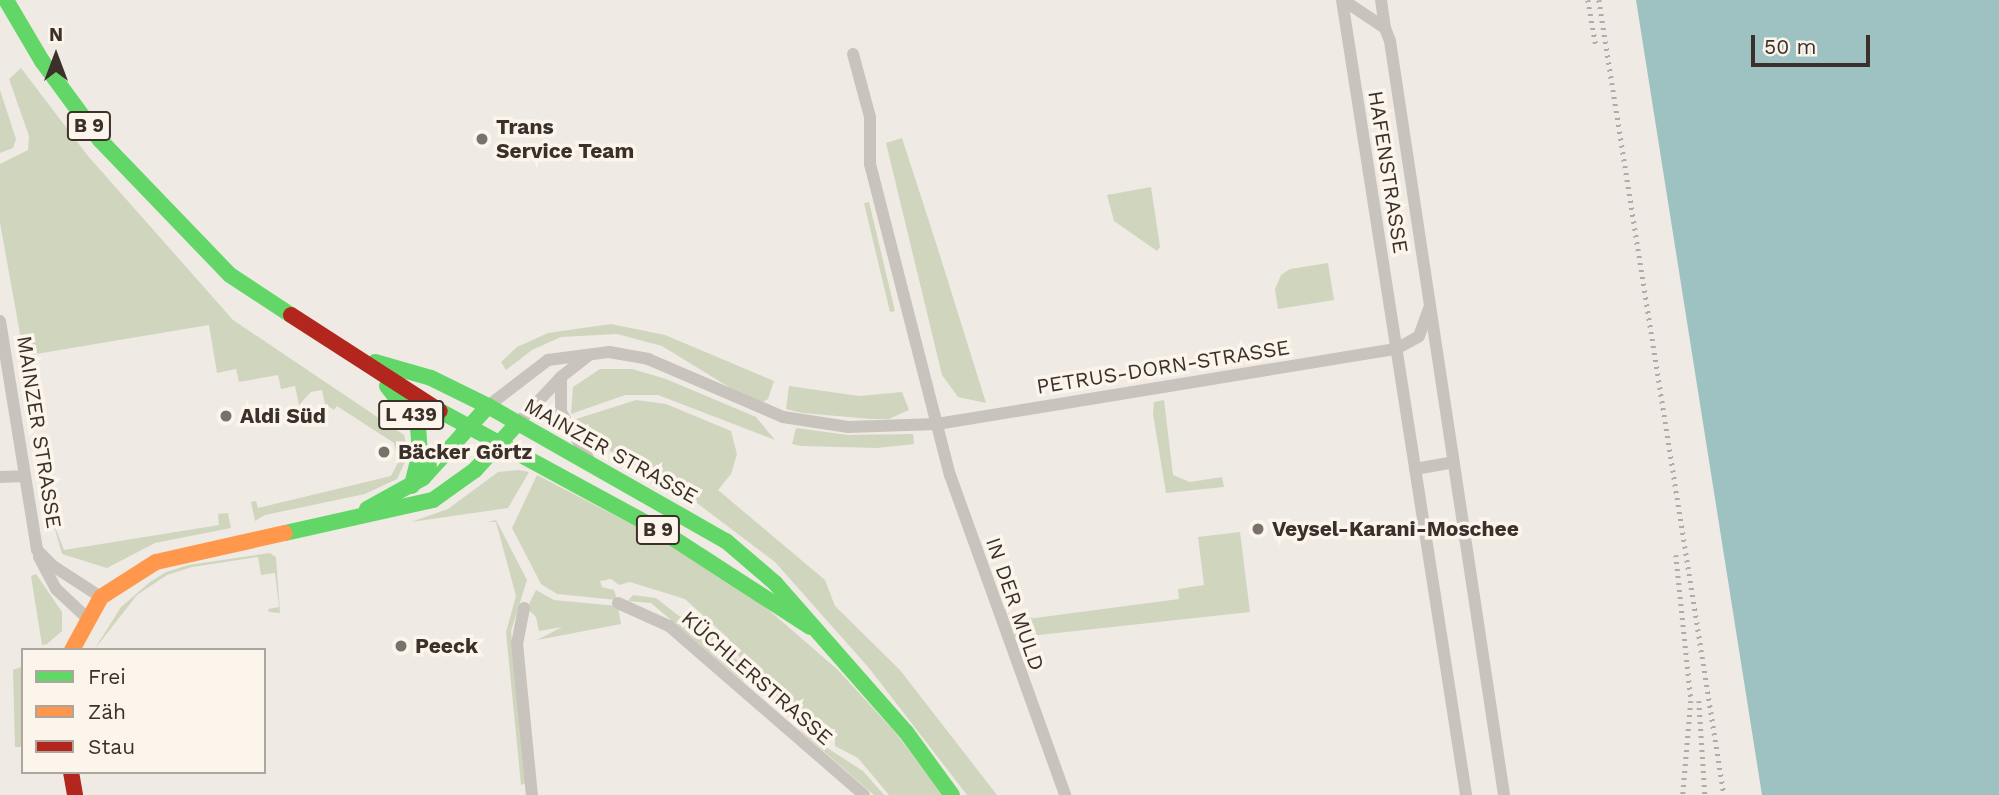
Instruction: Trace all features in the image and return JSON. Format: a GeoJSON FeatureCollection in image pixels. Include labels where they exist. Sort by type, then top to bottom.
{"type":"FeatureCollection","features":[{"type":"Feature","properties":{"kind":"main road","name":"MAINZER STRASSE"},"geometry":{"type":"LineString","coordinates":[[6,0],[42,61],[100,140],[191,239],[256,295],[362,358],[418,399],[668,535],[810,627]]}},
{"type":"Feature","properties":{"kind":"main road","name":"MAINZER STRASSE"},"geometry":{"type":"LineString","coordinates":[[362,358],[431,378],[488,406],[516,425],[726,541],[775,583],[810,627],[906,732],[952,795]]}},
{"type":"Feature","properties":{"kind":"main road","name":"L 439"},"geometry":{"type":"LineString","coordinates":[[362,358],[418,426],[420,453],[412,486]]}},
{"type":"Feature","properties":{"kind":"main road","name":"PETRUS-DORN-STRASSE"},"geometry":{"type":"LineString","coordinates":[[349,518],[412,486],[488,406]]}},
{"type":"Feature","properties":{"kind":"main road","name":"PETRUS-DORN-STRASSE"},"geometry":{"type":"LineString","coordinates":[[101,597],[156,562],[349,518],[417,506],[440,496],[500,445],[516,425]]}},
{"type":"Feature","properties":{"kind":"main road","name":"L 439"},"geometry":{"type":"LineString","coordinates":[[73,648],[87,618],[101,597]]}},
{"type":"Feature","properties":{"kind":"main road"},"geometry":{"type":"LineString","coordinates":[[72,774],[75,795]]}},
{"type":"Feature","properties":{"kind":"street","name":"HAFENSTRASSE"},"geometry":{"type":"LineString","coordinates":[[1342,0],[1385,28]]}},
{"type":"Feature","properties":{"kind":"street","name":"HAFENSTRASSE"},"geometry":{"type":"LineString","coordinates":[[1342,0],[1466,795]]}},
{"type":"Feature","properties":{"kind":"street","name":"HAFENSTRASSE"},"geometry":{"type":"LineString","coordinates":[[1381,0],[1504,795]]}},
{"type":"Feature","properties":{"kind":"street"},"geometry":{"type":"LineString","coordinates":[[853,54],[870,117],[870,164],[937,424]]}},
{"type":"Feature","properties":{"kind":"street"},"geometry":{"type":"LineString","coordinates":[[1396,349],[1419,336],[1429,308]]}},
{"type":"Feature","properties":{"kind":"street","name":"MAINZER STRASSE"},"geometry":{"type":"LineString","coordinates":[[0,321],[37,550],[50,582],[87,618]]}},
{"type":"Feature","properties":{"kind":"street","name":"PETRUS-DORN-STRASSE"},"geometry":{"type":"LineString","coordinates":[[488,406],[548,360],[594,352],[648,359],[752,407],[799,420],[871,428],[937,424],[1396,349]]}},
{"type":"Feature","properties":{"kind":"street","name":"PETRUS-DORN-STRASSE"},"geometry":{"type":"LineString","coordinates":[[516,425],[561,377],[594,352]]}},
{"type":"Feature","properties":{"kind":"street"},"geometry":{"type":"LineString","coordinates":[[561,377],[561,412],[592,465]]}},
{"type":"Feature","properties":{"kind":"street","name":"IN DER MULD"},"geometry":{"type":"LineString","coordinates":[[937,424],[1006,639],[1065,795]]}},
{"type":"Feature","properties":{"kind":"street"},"geometry":{"type":"LineString","coordinates":[[1415,469],[1453,463]]}},
{"type":"Feature","properties":{"kind":"street"},"geometry":{"type":"LineString","coordinates":[[0,477],[25,477]]}},
{"type":"Feature","properties":{"kind":"street","name":"MAINZER STRASSE"},"geometry":{"type":"LineString","coordinates":[[37,550],[53,566],[101,597]]}},
{"type":"Feature","properties":{"kind":"street","name":"KÜCHLERSTRASSE"},"geometry":{"type":"LineString","coordinates":[[618,603],[669,626],[864,795]]}},
{"type":"Feature","properties":{"kind":"street"},"geometry":{"type":"LineString","coordinates":[[524,608],[517,643],[532,795]]}},
{"type":"Feature","properties":{"kind":"green space"},"geometry":{"type":"Polygon","coordinates":[[[21,68],[88,156],[233,320],[404,435],[409,453],[397,479],[365,494],[265,515],[255,521],[251,502],[256,501],[258,508],[391,476],[399,461],[394,443],[337,406],[334,410],[325,404],[322,390],[311,392],[299,405],[295,386],[281,389],[278,375],[239,382],[236,369],[217,373],[209,325],[24,356],[0,223],[0,164],[28,150],[29,136],[9,79],[21,68]]]}},
{"type":"Feature","properties":{"kind":"green space"},"geometry":{"type":"Polygon","coordinates":[[[0,90],[16,139],[13,148],[0,153],[0,90]]]}},
{"type":"Feature","properties":{"kind":"green space"},"geometry":{"type":"Polygon","coordinates":[[[902,138],[986,403],[958,397],[942,375],[886,143],[902,138]]]}},
{"type":"Feature","properties":{"kind":"green space"},"geometry":{"type":"Polygon","coordinates":[[[1151,187],[1160,247],[1157,251],[1114,221],[1107,195],[1151,187]]]}},
{"type":"Feature","properties":{"kind":"green space"},"geometry":{"type":"Polygon","coordinates":[[[869,202],[895,311],[890,312],[864,203],[869,202]]]}},
{"type":"Feature","properties":{"kind":"green space"},"geometry":{"type":"Polygon","coordinates":[[[1328,263],[1334,300],[1278,309],[1275,289],[1281,275],[1290,269],[1328,263]]]}},
{"type":"Feature","properties":{"kind":"green space"},"geometry":{"type":"Polygon","coordinates":[[[611,324],[665,335],[774,381],[768,399],[763,402],[732,389],[662,346],[617,334],[561,337],[532,350],[506,370],[501,362],[517,347],[548,333],[611,324]]]}},
{"type":"Feature","properties":{"kind":"green space"},"geometry":{"type":"Polygon","coordinates":[[[600,369],[632,369],[666,379],[756,417],[775,440],[658,395],[625,395],[571,414],[573,387],[600,369]]]}},
{"type":"Feature","properties":{"kind":"green space"},"geometry":{"type":"Polygon","coordinates":[[[789,386],[859,396],[902,392],[909,410],[889,419],[802,413],[786,409],[789,386]]]}},
{"type":"Feature","properties":{"kind":"green space"},"geometry":{"type":"Polygon","coordinates":[[[636,400],[666,404],[731,431],[737,454],[731,474],[718,490],[825,580],[835,606],[900,670],[997,795],[967,795],[869,668],[775,562],[689,497],[588,438],[573,420],[636,400]]]}},
{"type":"Feature","properties":{"kind":"green space"},"geometry":{"type":"Polygon","coordinates":[[[1164,400],[1173,475],[1190,482],[1222,477],[1224,487],[1166,493],[1153,414],[1154,402],[1164,400]]]}},
{"type":"Feature","properties":{"kind":"green space"},"geometry":{"type":"Polygon","coordinates":[[[796,428],[848,435],[913,434],[914,444],[877,448],[801,446],[792,444],[796,428]]]}},
{"type":"Feature","properties":{"kind":"green space"},"geometry":{"type":"Polygon","coordinates":[[[498,472],[529,472],[508,508],[411,522],[448,509],[498,472]]]}},
{"type":"Feature","properties":{"kind":"green space"},"geometry":{"type":"Polygon","coordinates":[[[537,475],[664,541],[763,605],[838,670],[894,731],[943,795],[889,795],[858,758],[835,746],[835,729],[824,728],[818,734],[777,707],[754,681],[728,638],[685,599],[630,582],[619,585],[611,579],[600,581],[602,587],[614,590],[617,600],[557,594],[541,584],[512,528],[537,475]]]}},
{"type":"Feature","properties":{"kind":"green space"},"geometry":{"type":"Polygon","coordinates":[[[228,513],[231,528],[155,543],[107,568],[62,554],[53,522],[64,550],[219,525],[218,514],[228,513]]]}},
{"type":"Feature","properties":{"kind":"green space"},"geometry":{"type":"Polygon","coordinates":[[[496,520],[527,580],[511,631],[526,783],[521,785],[506,632],[516,596],[496,522],[488,522],[496,520]]]}},
{"type":"Feature","properties":{"kind":"green space"},"geometry":{"type":"Polygon","coordinates":[[[1240,532],[1250,612],[1012,638],[1003,609],[1007,609],[1012,621],[1179,599],[1178,589],[1204,585],[1198,537],[1240,532]]]}},
{"type":"Feature","properties":{"kind":"green space"},"geometry":{"type":"Polygon","coordinates":[[[270,553],[276,557],[280,613],[269,612],[268,609],[279,607],[275,573],[261,575],[258,557],[192,567],[167,575],[137,595],[95,648],[121,607],[166,572],[189,565],[270,553]]]}},
{"type":"Feature","properties":{"kind":"green space"},"geometry":{"type":"Polygon","coordinates":[[[36,574],[62,612],[62,631],[42,645],[31,576],[36,574]]]}},
{"type":"Feature","properties":{"kind":"green space"},"geometry":{"type":"Polygon","coordinates":[[[536,590],[554,600],[618,606],[621,624],[537,640],[562,627],[539,631],[536,617],[527,608],[536,590]]]}},
{"type":"Feature","properties":{"kind":"green space"},"geometry":{"type":"Polygon","coordinates":[[[633,595],[656,598],[679,616],[702,624],[737,660],[744,682],[651,603],[628,601],[633,595]]]}},
{"type":"Feature","properties":{"kind":"green space"},"geometry":{"type":"Polygon","coordinates":[[[21,667],[21,747],[15,747],[13,670],[21,667]]]}},
{"type":"Feature","properties":{"kind":"green space"},"geometry":{"type":"Polygon","coordinates":[[[798,729],[863,771],[884,795],[874,795],[798,729]]]}},
{"type":"Feature","properties":{"kind":"water"},"geometry":{"type":"Polygon","coordinates":[[[1636,0],[1999,0],[1999,795],[1762,795],[1636,0]]]}},
{"type":"Feature","properties":{"kind":"railway"},"geometry":{"type":"LineString","coordinates":[[1588,0],[1596,46]]}},
{"type":"Feature","properties":{"kind":"railway"},"geometry":{"type":"LineString","coordinates":[[1599,0],[1724,795]]}},
{"type":"Feature","properties":{"kind":"railway"},"geometry":{"type":"LineString","coordinates":[[1676,555],[1691,701],[1683,795]]}},
{"type":"Feature","properties":{"kind":"railway"},"geometry":{"type":"LineString","coordinates":[[1699,701],[1705,795]]}},
{"type":"Feature","properties":{"kind":"traffic: fast"},"geometry":{"type":"LineString","coordinates":[[6,0],[42,61],[100,140],[230,275],[291,315]]}},
{"type":"Feature","properties":{"kind":"traffic: fast"},"geometry":{"type":"LineString","coordinates":[[375,362],[431,378],[488,406],[726,541],[775,583],[906,732],[952,795]]}},
{"type":"Feature","properties":{"kind":"traffic: fast"},"geometry":{"type":"LineString","coordinates":[[387,386],[418,426],[420,453],[412,486]]}},
{"type":"Feature","properties":{"kind":"traffic: fast"},"geometry":{"type":"LineString","coordinates":[[367,509],[423,478],[488,406]]}},
{"type":"Feature","properties":{"kind":"traffic: fast"},"geometry":{"type":"LineString","coordinates":[[440,411],[668,535],[810,627]]}},
{"type":"Feature","properties":{"kind":"traffic: fast"},"geometry":{"type":"LineString","coordinates":[[285,533],[433,500],[475,470],[516,425]]}},
{"type":"Feature","properties":{"kind":"traffic: slow"},"geometry":{"type":"LineString","coordinates":[[73,648],[101,597],[156,562],[285,533]]}},
{"type":"Feature","properties":{"kind":"traffic: jam"},"geometry":{"type":"LineString","coordinates":[[291,315],[440,411]]}},
{"type":"Feature","properties":{"kind":"traffic: jam"},"geometry":{"type":"LineString","coordinates":[[71,774],[75,795]]}},
{"type":"Feature","properties":{"kind":"place","name":"Trans Service Team"},"geometry":{"type":"Point","coordinates":[482,139]}},
{"type":"Feature","properties":{"kind":"place","name":"Aldi Süd"},"geometry":{"type":"Point","coordinates":[226,416]}},
{"type":"Feature","properties":{"kind":"place","name":"Bäcker Görtz"},"geometry":{"type":"Point","coordinates":[384,452]}},
{"type":"Feature","properties":{"kind":"place","name":"Veysel-Karani-Moschee"},"geometry":{"type":"Point","coordinates":[1258,529]}},
{"type":"Feature","properties":{"kind":"place","name":"Peeck"},"geometry":{"type":"Point","coordinates":[401,646]}}]}
